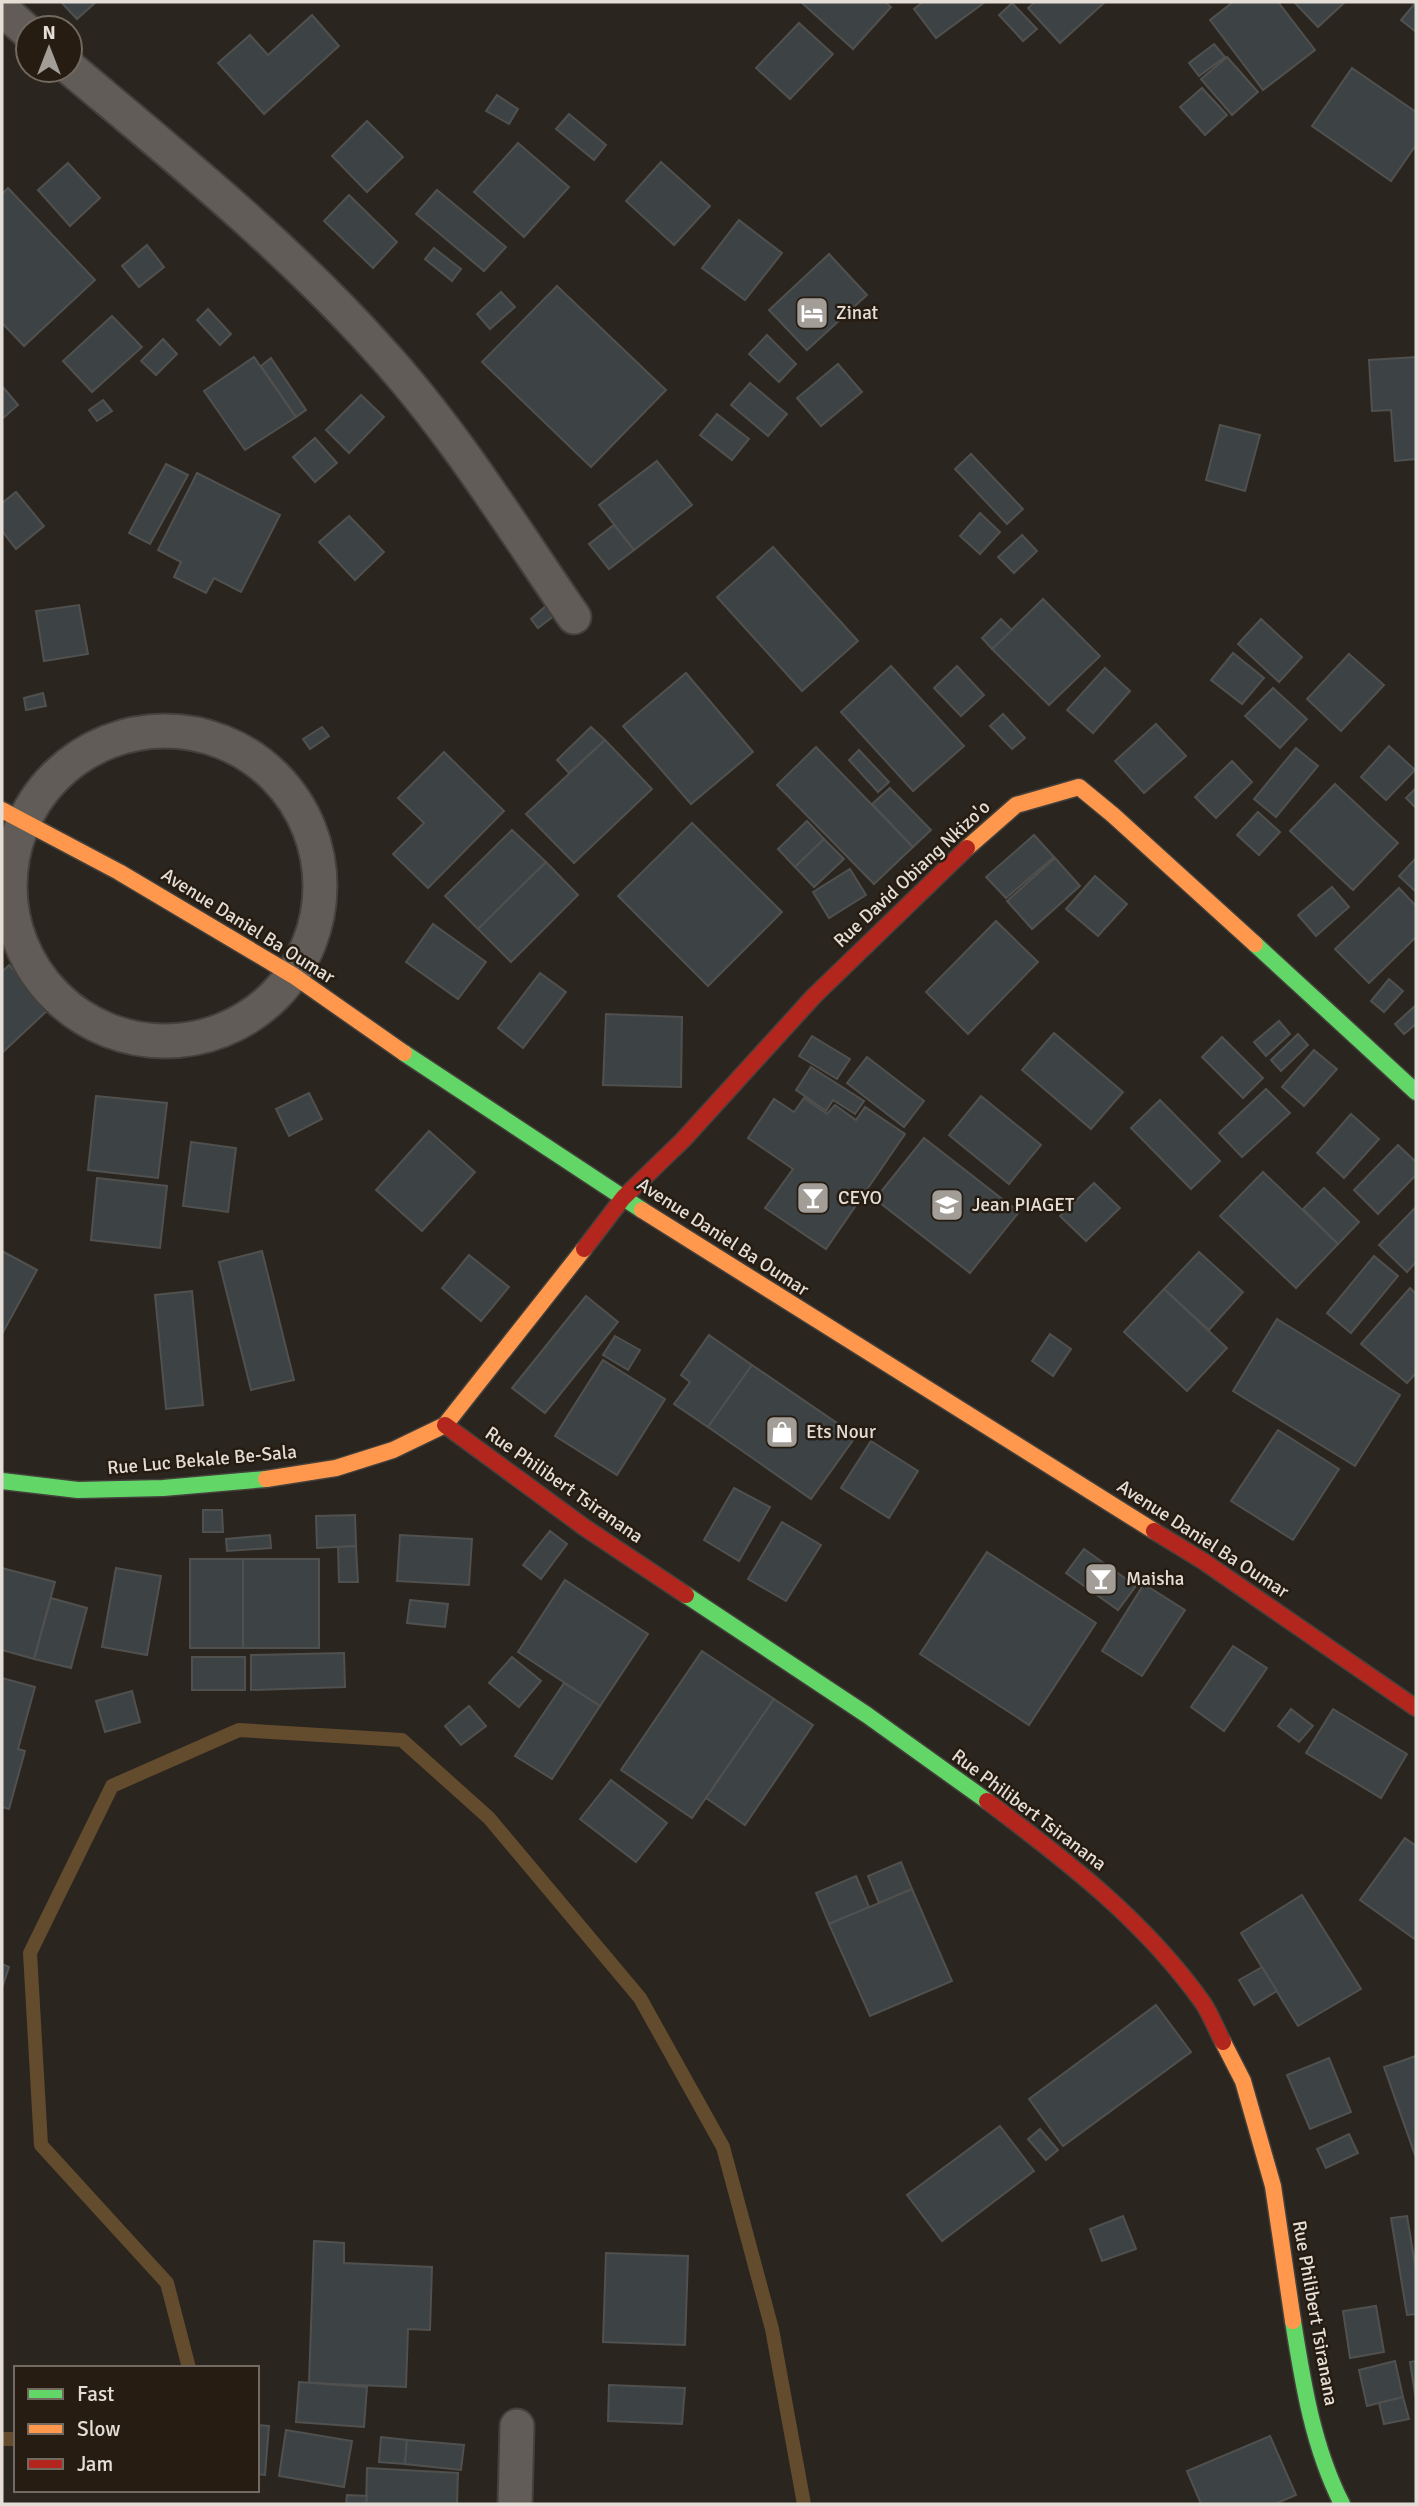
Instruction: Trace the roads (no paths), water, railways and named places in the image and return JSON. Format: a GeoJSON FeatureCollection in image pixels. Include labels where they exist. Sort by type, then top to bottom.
{"type":"FeatureCollection","features":[{"type":"Feature","properties":{"kind":"street"},"geometry":{"type":"LineString","coordinates":[[84,80],[218,193],[304,273],[381,351],[457,446],[574,617]]}},
{"type":"Feature","properties":{"kind":"street"},"geometry":{"type":"LineString","coordinates":[[161,730],[218,739],[268,768],[304,814],[321,868],[318,924],[294,976],[245,1021],[183,1042],[117,1036],[58,1003],[20,949],[6,884],[12,815],[56,773],[104,742],[161,730]]}},
{"type":"Feature","properties":{"kind":"street","name":"Rue David Obiang Nkizo'o"},"geometry":{"type":"LineString","coordinates":[[623,1198],[683,1140],[814,996],[944,868],[1016,805],[1079,787],[1416,1092]]}},
{"type":"Feature","properties":{"kind":"street","name":"Avenue Daniel Ba Oumar"},"geometry":{"type":"LineString","coordinates":[[12,815],[119,872],[294,976],[434,1074],[623,1198],[1203,1561],[1416,1708]]}},
{"type":"Feature","properties":{"kind":"street","name":"Rue Luc Bekale Be-Sala"},"geometry":{"type":"LineString","coordinates":[[2,1481],[78,1490],[163,1488],[262,1480],[336,1468],[393,1450],[445,1425],[597,1236],[623,1198]]}},
{"type":"Feature","properties":{"kind":"street","name":"Rue Philibert Tsiranana"},"geometry":{"type":"LineString","coordinates":[[445,1425],[584,1527],[867,1715],[980,1796],[1070,1863],[1151,1938],[1204,2006],[1243,2081],[1273,2186],[1304,2393],[1330,2480],[1342,2504]]}},
{"type":"Feature","properties":{"kind":"street"},"geometry":{"type":"LineString","coordinates":[[515,2504],[517,2426]]}},
{"type":"Feature","properties":{"kind":"waterway"},"geometry":{"type":"LineString","coordinates":[[188,2366],[167,2283],[41,2145],[30,1953],[112,1786],[239,1730],[402,1740],[489,1818],[640,1998],[723,2147],[772,2329],[804,2504]]}},
{"type":"Feature","properties":{"kind":"waterway"},"geometry":{"type":"LineString","coordinates":[[2,2439],[14,2439]]}},
{"type":"Feature","properties":{"kind":"place","name":"Zinat"},"geometry":{"type":"Point","coordinates":[812,313]}},
{"type":"Feature","properties":{"kind":"place","name":"CEYO"},"geometry":{"type":"Point","coordinates":[813,1198]}},
{"type":"Feature","properties":{"kind":"place","name":"Jean PIAGET"},"geometry":{"type":"Point","coordinates":[947,1205]}},
{"type":"Feature","properties":{"kind":"place","name":"Ets Nour"},"geometry":{"type":"Point","coordinates":[782,1432]}},
{"type":"Feature","properties":{"kind":"place","name":"Maisha"},"geometry":{"type":"Point","coordinates":[1101,1579]}}]}
